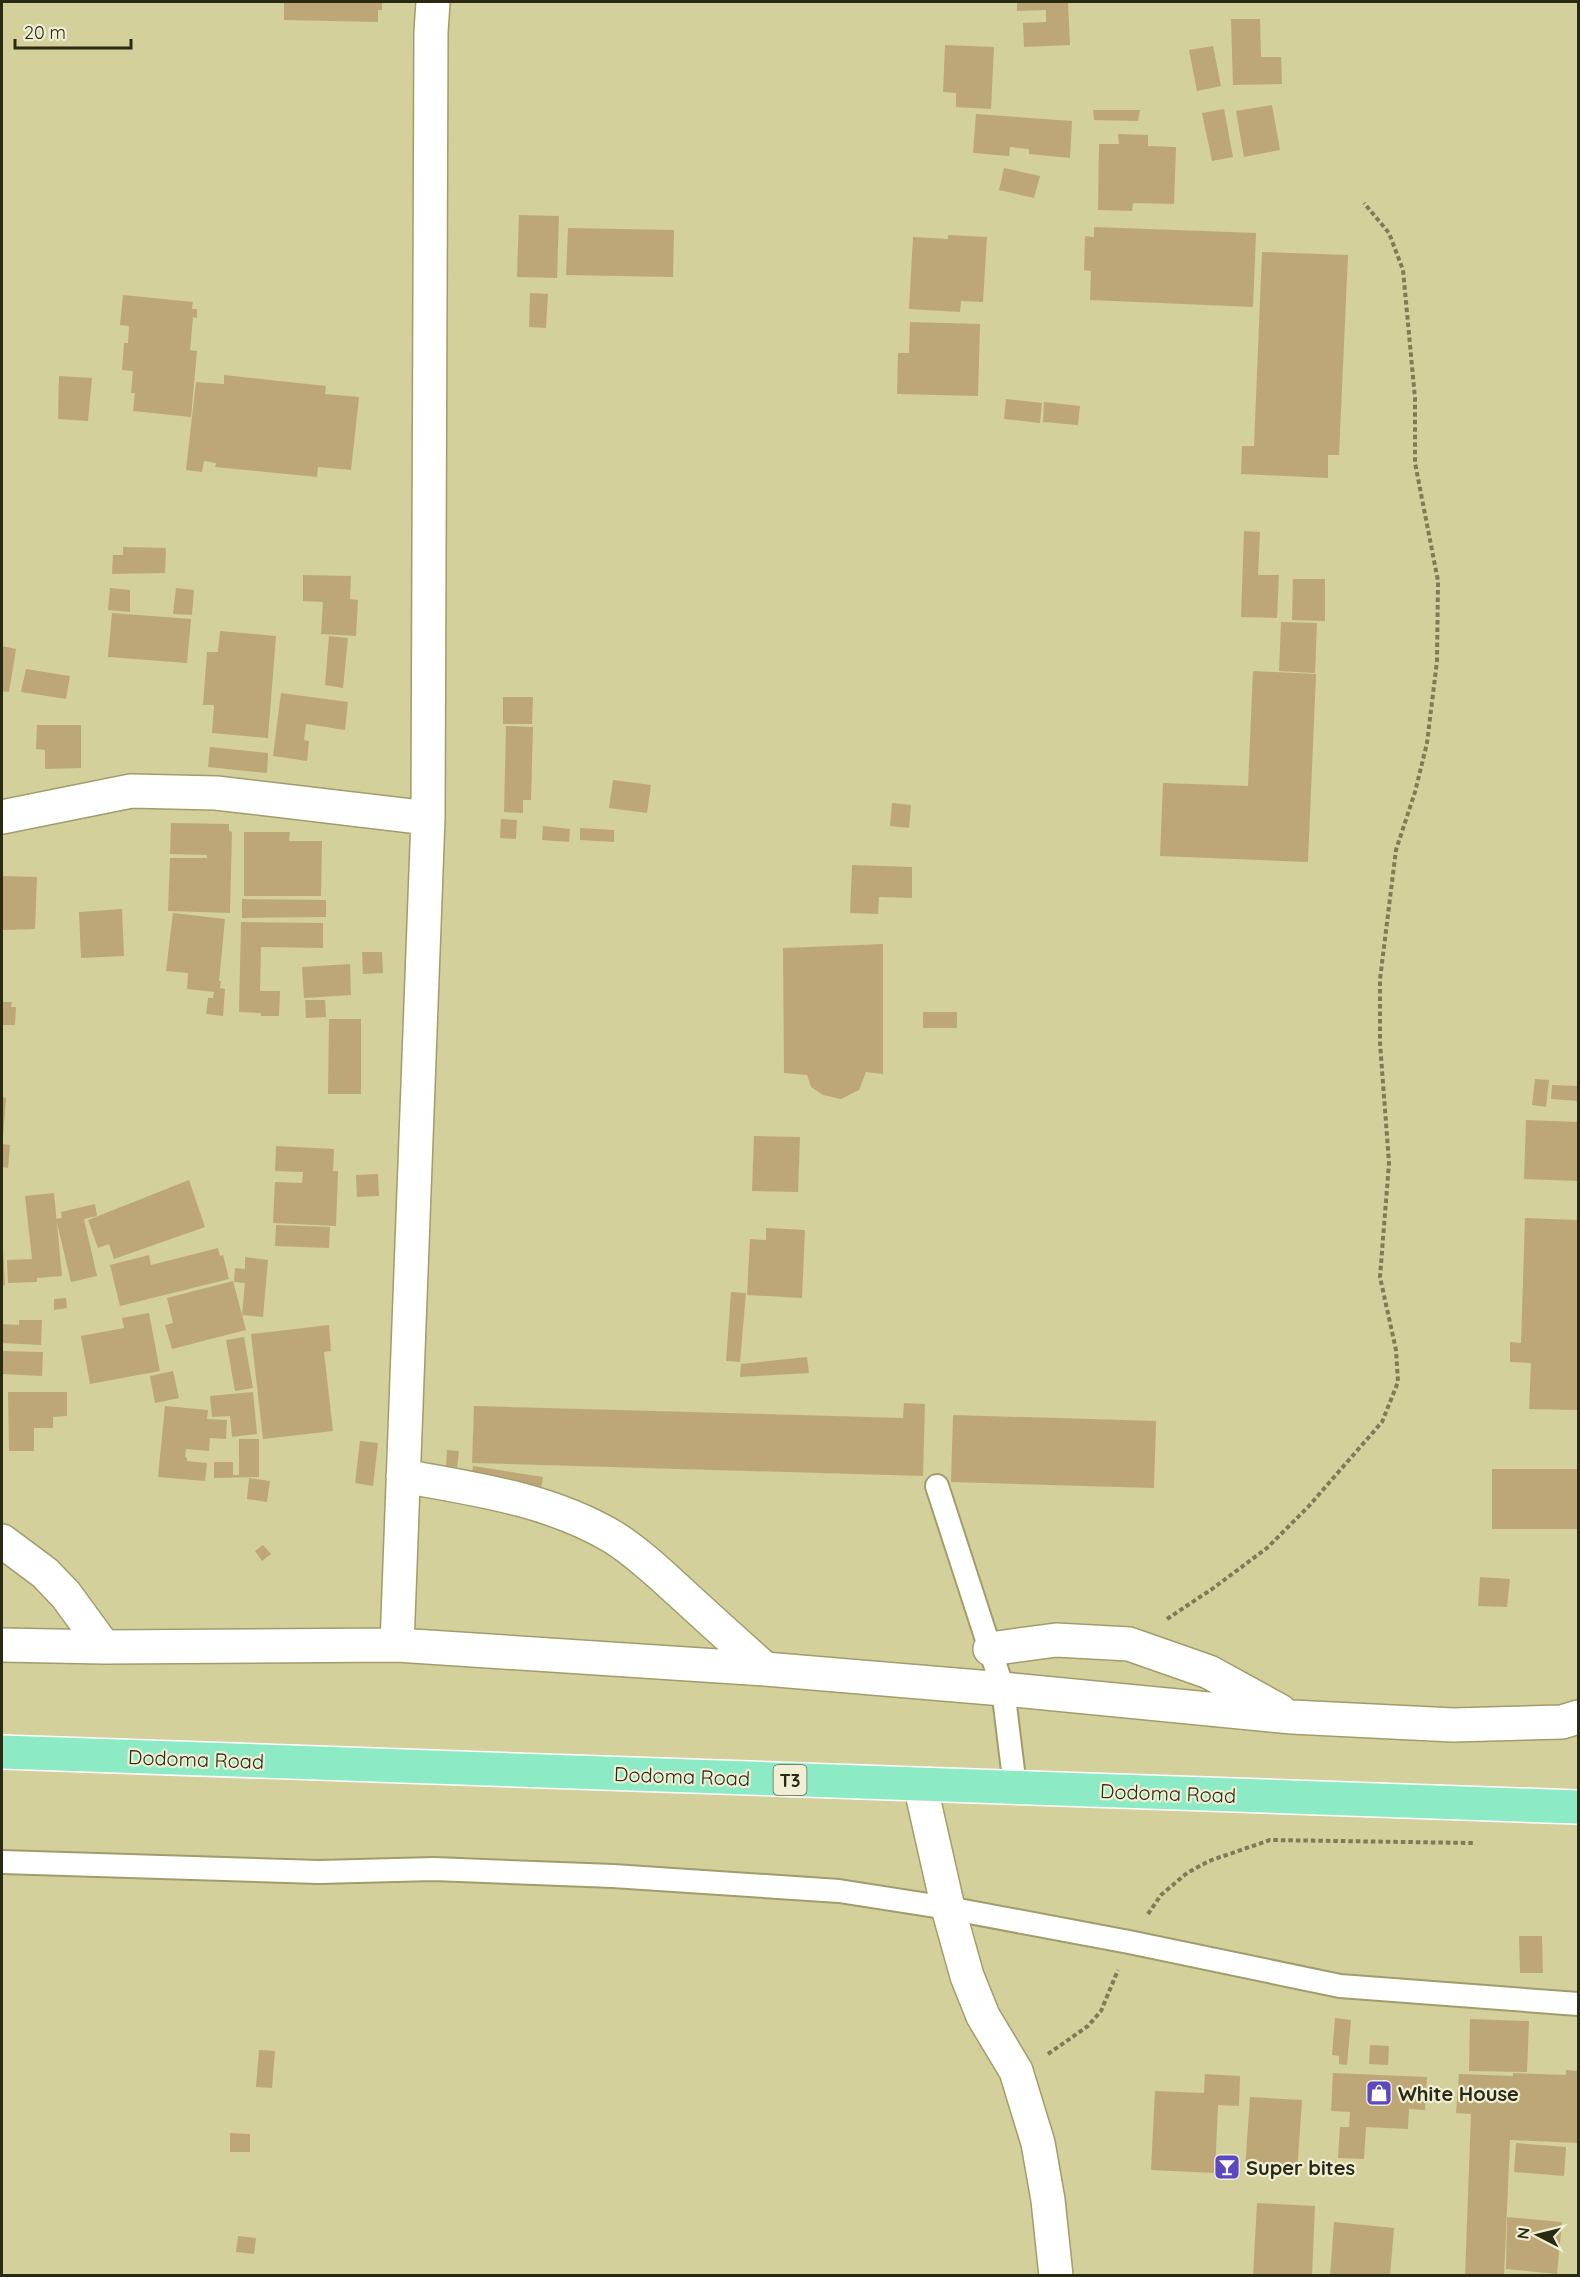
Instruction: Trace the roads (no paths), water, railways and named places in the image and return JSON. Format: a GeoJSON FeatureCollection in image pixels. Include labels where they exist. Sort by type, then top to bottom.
{"type":"FeatureCollection","features":[{"type":"Feature","properties":{"kind":"highway","name":"Dodoma Road"},"geometry":{"type":"LineString","coordinates":[[2,1752],[1578,1807]]}},
{"type":"Feature","properties":{"kind":"street"},"geometry":{"type":"LineString","coordinates":[[397,1645],[428,818],[431,32],[433,2]]}},
{"type":"Feature","properties":{"kind":"street"},"geometry":{"type":"LineString","coordinates":[[2,817],[131,791],[216,794],[428,818]]}},
{"type":"Feature","properties":{"kind":"street"},"geometry":{"type":"LineString","coordinates":[[403,1476],[526,1501],[567,1515],[613,1538],[653,1568],[765,1669]]}},
{"type":"Feature","properties":{"kind":"street"},"geometry":{"type":"LineString","coordinates":[[2,1541],[45,1573],[66,1595],[104,1647]]}},
{"type":"Feature","properties":{"kind":"street"},"geometry":{"type":"LineString","coordinates":[[990,1648],[1056,1640],[1130,1644],[1209,1672],[1292,1717]]}},
{"type":"Feature","properties":{"kind":"street"},"geometry":{"type":"LineString","coordinates":[[2,1645],[104,1647],[397,1645],[765,1669],[1292,1717],[1454,1725],[1562,1722],[1578,1717]]}},
{"type":"Feature","properties":{"kind":"street"},"geometry":{"type":"LineString","coordinates":[[920,1784],[948,1908],[967,1976],[983,2016],[1016,2071],[1038,2143],[1048,2200],[1056,2276]]}},
{"type":"Feature","properties":{"kind":"lane"},"geometry":{"type":"LineString","coordinates":[[937,1486],[1003,1689],[1015,1787]]}},
{"type":"Feature","properties":{"kind":"lane"},"geometry":{"type":"LineString","coordinates":[[2,1862],[319,1872],[435,1869],[613,1876],[839,1891],[948,1908],[1129,1942],[1340,1986],[1578,2004]]}},
{"type":"Feature","properties":{"kind":"place","name":"White House"},"geometry":{"type":"Point","coordinates":[1379,2093]}},
{"type":"Feature","properties":{"kind":"place","name":"Super bites"},"geometry":{"type":"Point","coordinates":[1227,2167]}}]}
